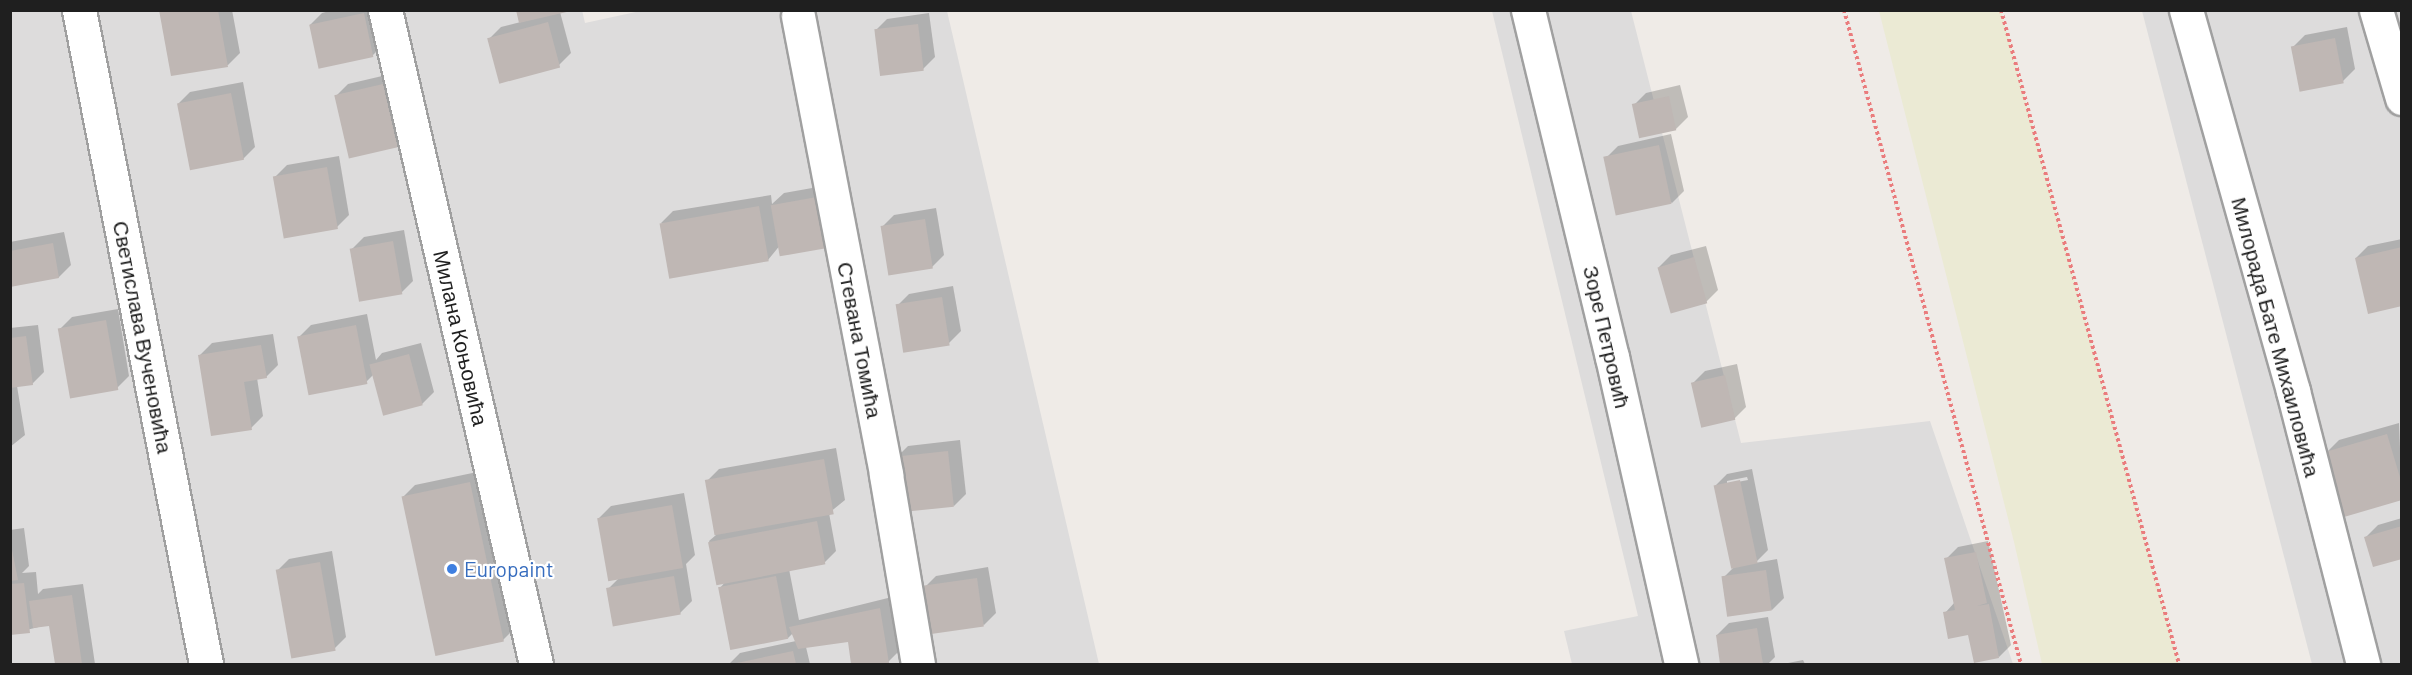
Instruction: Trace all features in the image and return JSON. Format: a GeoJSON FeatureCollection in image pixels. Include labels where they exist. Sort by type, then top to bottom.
{"type":"FeatureCollection","features":[{"type":"Feature","properties":{"kind":"street","name":"Светислава Вученовића"},"geometry":{"type":"LineString","coordinates":[[79,10],[206,664]]}},
{"type":"Feature","properties":{"kind":"street","name":"Милана Коњовића"},"geometry":{"type":"LineString","coordinates":[[385,10],[536,664]]}},
{"type":"Feature","properties":{"kind":"street","name":"Зоре Петровић"},"geometry":{"type":"LineString","coordinates":[[1528,10],[1612,357],[1681,664]]}},
{"type":"Feature","properties":{"kind":"street","name":"Милорада Бате Михаиловића"},"geometry":{"type":"LineString","coordinates":[[2186,10],[2293,391],[2363,664]]}},
{"type":"Feature","properties":{"kind":"street"},"geometry":{"type":"LineString","coordinates":[[2376,10],[2402,98]]}},
{"type":"Feature","properties":{"kind":"street","name":"Стевана Томића"},"geometry":{"type":"LineString","coordinates":[[798,16],[886,475],[918,664]]}},
{"type":"Feature","properties":{"kind":"path"},"geometry":{"type":"LineString","coordinates":[[1844,10],[2021,664]]}},
{"type":"Feature","properties":{"kind":"path"},"geometry":{"type":"LineString","coordinates":[[2001,10],[2179,664]]}},
{"type":"Feature","properties":{"kind":"shaded area"},"geometry":{"type":"Polygon","coordinates":[[[582,10],[585,23],[645,10],[947,11],[1099,664],[11,664],[10,11],[582,10]]]}},
{"type":"Feature","properties":{"kind":"shaded area"},"geometry":{"type":"Polygon","coordinates":[[[1492,11],[1631,11],[1741,443],[1930,421],[2013,664],[1572,664],[1564,631],[1638,616],[1492,11]]]}},
{"type":"Feature","properties":{"kind":"shaded area"},"geometry":{"type":"Polygon","coordinates":[[[2142,11],[2401,11],[2401,664],[2312,664],[2142,11]]]}},
{"type":"Feature","properties":{"kind":"green space"},"geometry":{"type":"Polygon","coordinates":[[[1879,11],[2001,11],[2179,664],[2042,664],[2014,542],[1879,11]]]}},
{"type":"Feature","properties":{"kind":"building"},"geometry":{"type":"Polygon","coordinates":[[[159,10],[218,10],[228,67],[171,76],[159,10]]]}},
{"type":"Feature","properties":{"kind":"building"},"geometry":{"type":"Polygon","coordinates":[[[516,10],[571,10],[571,11],[519,23],[516,10]]]}},
{"type":"Feature","properties":{"kind":"building"},"geometry":{"type":"Polygon","coordinates":[[[364,13],[373,57],[319,69],[309,25],[364,13]]]}},
{"type":"Feature","properties":{"kind":"building"},"geometry":{"type":"Polygon","coordinates":[[[548,22],[560,67],[499,84],[487,38],[548,22]]]}},
{"type":"Feature","properties":{"kind":"building"},"geometry":{"type":"Polygon","coordinates":[[[918,24],[924,71],[880,76],[874,29],[918,24]]]}},
{"type":"Feature","properties":{"kind":"building"},"geometry":{"type":"Polygon","coordinates":[[[2335,38],[2344,83],[2300,92],[2291,47],[2335,38]]]}},
{"type":"Feature","properties":{"kind":"building"},"geometry":{"type":"Polygon","coordinates":[[[383,84],[398,147],[349,159],[334,95],[383,84]]]}},
{"type":"Feature","properties":{"kind":"building"},"geometry":{"type":"Polygon","coordinates":[[[231,93],[244,160],[190,170],[177,103],[231,93]]]}},
{"type":"Feature","properties":{"kind":"building"},"geometry":{"type":"Polygon","coordinates":[[[1669,96],[1676,130],[1639,138],[1632,104],[1669,96]]]}},
{"type":"Feature","properties":{"kind":"building"},"geometry":{"type":"Polygon","coordinates":[[[1659,145],[1671,204],[1616,216],[1603,157],[1659,145]]]}},
{"type":"Feature","properties":{"kind":"building"},"geometry":{"type":"Polygon","coordinates":[[[327,167],[338,229],[284,239],[273,177],[327,167]]]}},
{"type":"Feature","properties":{"kind":"building"},"geometry":{"type":"Polygon","coordinates":[[[817,197],[826,248],[780,256],[771,205],[817,197]]]}},
{"type":"Feature","properties":{"kind":"building"},"geometry":{"type":"Polygon","coordinates":[[[759,206],[769,261],[669,279],[660,224],[759,206]]]}},
{"type":"Feature","properties":{"kind":"building"},"geometry":{"type":"Polygon","coordinates":[[[925,219],[933,268],[888,275],[881,226],[925,219]]]}},
{"type":"Feature","properties":{"kind":"building"},"geometry":{"type":"Polygon","coordinates":[[[393,241],[402,294],[359,302],[350,249],[393,241]]]}},
{"type":"Feature","properties":{"kind":"building"},"geometry":{"type":"Polygon","coordinates":[[[53,243],[59,278],[10,287],[10,251],[53,243]]]}},
{"type":"Feature","properties":{"kind":"building"},"geometry":{"type":"Polygon","coordinates":[[[2402,247],[2402,306],[2368,314],[2355,258],[2402,247]]]}},
{"type":"Feature","properties":{"kind":"building"},"geometry":{"type":"Polygon","coordinates":[[[1694,257],[1707,303],[1671,314],[1657,267],[1694,257]]]}},
{"type":"Feature","properties":{"kind":"building"},"geometry":{"type":"Polygon","coordinates":[[[942,297],[950,345],[903,353],[896,304],[942,297]]]}},
{"type":"Feature","properties":{"kind":"building"},"geometry":{"type":"Polygon","coordinates":[[[106,320],[118,390],[70,398],[58,329],[106,320]]]}},
{"type":"Feature","properties":{"kind":"building"},"geometry":{"type":"Polygon","coordinates":[[[356,325],[367,384],[309,395],[297,336],[356,325]]]}},
{"type":"Feature","properties":{"kind":"building"},"geometry":{"type":"Polygon","coordinates":[[[26,336],[33,385],[10,388],[10,338],[26,336]]]}},
{"type":"Feature","properties":{"kind":"building"},"geometry":{"type":"Polygon","coordinates":[[[261,345],[267,378],[244,382],[252,430],[211,436],[198,355],[261,345]]]}},
{"type":"Feature","properties":{"kind":"building"},"geometry":{"type":"Polygon","coordinates":[[[409,354],[423,405],[383,416],[369,365],[409,354]]]}},
{"type":"Feature","properties":{"kind":"building"},"geometry":{"type":"Polygon","coordinates":[[[1725,375],[1735,420],[1701,428],[1691,383],[1725,375]]]}},
{"type":"Feature","properties":{"kind":"building"},"geometry":{"type":"Polygon","coordinates":[[[2387,434],[2402,484],[2402,500],[2344,517],[2325,452],[2387,434]]]}},
{"type":"Feature","properties":{"kind":"building"},"geometry":{"type":"Polygon","coordinates":[[[948,451],[954,507],[900,512],[894,457],[948,451]]]}},
{"type":"Feature","properties":{"kind":"building"},"geometry":{"type":"Polygon","coordinates":[[[824,459],[834,514],[715,535],[705,480],[824,459]]]}},
{"type":"Feature","properties":{"kind":"building"},"geometry":{"type":"Polygon","coordinates":[[[1740,480],[1758,563],[1731,569],[1714,486],[1740,480]]]}},
{"type":"Feature","properties":{"kind":"building","name":"Europaint"},"geometry":{"type":"Polygon","coordinates":[[[470,482],[504,641],[435,656],[402,497],[470,482]]]}},
{"type":"Feature","properties":{"kind":"building"},"geometry":{"type":"Polygon","coordinates":[[[672,505],[683,568],[608,581],[597,518],[672,505]]]}},
{"type":"Feature","properties":{"kind":"building"},"geometry":{"type":"Polygon","coordinates":[[[817,521],[825,564],[716,585],[708,542],[817,521]]]}},
{"type":"Feature","properties":{"kind":"building"},"geometry":{"type":"Polygon","coordinates":[[[2402,526],[2402,559],[2373,567],[2364,537],[2402,526]]]}},
{"type":"Feature","properties":{"kind":"building"},"geometry":{"type":"Polygon","coordinates":[[[10,540],[18,580],[10,581],[10,540]]]}},
{"type":"Feature","properties":{"kind":"building"},"geometry":{"type":"Polygon","coordinates":[[[1976,552],[1987,603],[1977,606],[1989,604],[1999,658],[1974,663],[1968,635],[1948,639],[1943,612],[1955,610],[1944,558],[1976,552]]]}},
{"type":"Feature","properties":{"kind":"building"},"geometry":{"type":"Polygon","coordinates":[[[320,562],[336,651],[291,658],[276,570],[320,562]]]}},
{"type":"Feature","properties":{"kind":"building"},"geometry":{"type":"Polygon","coordinates":[[[1766,570],[1772,611],[1727,617],[1721,576],[1766,570]]]}},
{"type":"Feature","properties":{"kind":"building"},"geometry":{"type":"Polygon","coordinates":[[[674,576],[681,614],[613,626],[606,588],[674,576]]]}},
{"type":"Feature","properties":{"kind":"building"},"geometry":{"type":"Polygon","coordinates":[[[776,576],[788,639],[730,650],[718,587],[776,576]]]}},
{"type":"Feature","properties":{"kind":"building"},"geometry":{"type":"Polygon","coordinates":[[[977,578],[984,627],[929,634],[923,586],[977,578]]]}},
{"type":"Feature","properties":{"kind":"building"},"geometry":{"type":"Polygon","coordinates":[[[24,583],[30,633],[10,635],[10,584],[24,583]]]}},
{"type":"Feature","properties":{"kind":"building"},"geometry":{"type":"Polygon","coordinates":[[[72,595],[82,664],[55,664],[49,626],[33,628],[29,601],[72,595]]]}},
{"type":"Feature","properties":{"kind":"building"},"geometry":{"type":"Polygon","coordinates":[[[880,608],[889,663],[851,664],[848,642],[798,649],[789,627],[880,608]]]}},
{"type":"Feature","properties":{"kind":"building"},"geometry":{"type":"Polygon","coordinates":[[[1757,628],[1763,664],[1720,664],[1716,635],[1757,628]]]}},
{"type":"Feature","properties":{"kind":"building"},"geometry":{"type":"Polygon","coordinates":[[[793,651],[796,664],[732,664],[793,651]]]}},
{"type":"Feature","properties":{"kind":"place","name":"Europaint"},"geometry":{"type":"Point","coordinates":[452,569]}}]}
